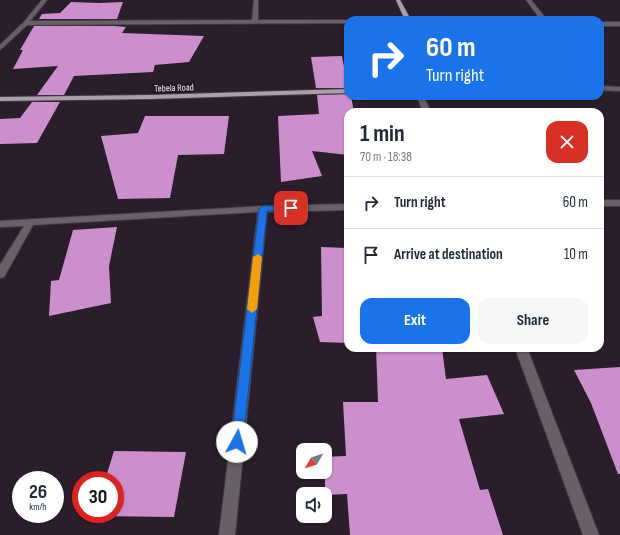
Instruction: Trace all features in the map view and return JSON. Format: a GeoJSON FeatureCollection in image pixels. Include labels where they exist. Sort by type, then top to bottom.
{"type":"FeatureCollection","features":[{"type":"Feature","properties":{"kind":"main road"},"geometry":{"type":"LineString","coordinates":[[398,0],[406,16]]}},
{"type":"Feature","properties":{"kind":"main road","name":"Tebela Road"},"geometry":{"type":"LineString","coordinates":[[0,99],[151,98],[344,91]]}},
{"type":"Feature","properties":{"kind":"street"},"geometry":{"type":"LineString","coordinates":[[0,48],[26,23],[46,0]]}},
{"type":"Feature","properties":{"kind":"street"},"geometry":{"type":"LineString","coordinates":[[255,22],[256,0]]}},
{"type":"Feature","properties":{"kind":"street"},"geometry":{"type":"LineString","coordinates":[[528,0],[541,16]]}},
{"type":"Feature","properties":{"kind":"street"},"geometry":{"type":"LineString","coordinates":[[26,23],[344,21]]}},
{"type":"Feature","properties":{"kind":"street"},"geometry":{"type":"LineString","coordinates":[[604,24],[620,24]]}},
{"type":"Feature","properties":{"kind":"street"},"geometry":{"type":"LineString","coordinates":[[604,88],[620,88]]}},
{"type":"Feature","properties":{"kind":"street"},"geometry":{"type":"LineString","coordinates":[[604,203],[620,203]]}},
{"type":"Feature","properties":{"kind":"street"},"geometry":{"type":"LineString","coordinates":[[0,224],[263,209],[344,207]]}},
{"type":"Feature","properties":{"kind":"street"},"geometry":{"type":"LineString","coordinates":[[227,535],[263,209]]}},
{"type":"Feature","properties":{"kind":"street"},"geometry":{"type":"LineString","coordinates":[[0,274],[30,223]]}},
{"type":"Feature","properties":{"kind":"street"},"geometry":{"type":"LineString","coordinates":[[522,352],[591,535]]}},
{"type":"Feature","properties":{"kind":"building"},"geometry":{"type":"Polygon","coordinates":[[[71,2],[123,2],[117,19],[39,19],[42,14],[60,13],[71,2]]]}},
{"type":"Feature","properties":{"kind":"building"},"geometry":{"type":"Polygon","coordinates":[[[34,26],[114,26],[126,27],[122,33],[204,36],[189,62],[155,65],[153,72],[74,76],[64,95],[37,95],[58,66],[13,69],[23,50],[20,50],[34,26]]]}},
{"type":"Feature","properties":{"kind":"building"},"geometry":{"type":"Polygon","coordinates":[[[342,56],[344,67],[344,88],[316,88],[311,57],[342,56]]]}},
{"type":"Feature","properties":{"kind":"building"},"geometry":{"type":"Polygon","coordinates":[[[344,94],[344,100],[352,100],[353,108],[344,108],[344,155],[312,151],[322,176],[281,182],[278,116],[319,114],[317,95],[344,94]]]}},
{"type":"Feature","properties":{"kind":"building"},"geometry":{"type":"Polygon","coordinates":[[[32,102],[60,102],[37,143],[0,144],[0,119],[20,118],[32,102]]]}},
{"type":"Feature","properties":{"kind":"building"},"geometry":{"type":"Polygon","coordinates":[[[145,116],[229,116],[224,154],[178,155],[170,198],[118,199],[101,136],[138,133],[145,116]]]}},
{"type":"Feature","properties":{"kind":"building"},"geometry":{"type":"Polygon","coordinates":[[[117,227],[109,266],[111,303],[49,316],[51,281],[59,280],[73,230],[117,227]]]}},
{"type":"Feature","properties":{"kind":"building"},"geometry":{"type":"Polygon","coordinates":[[[321,247],[344,248],[344,343],[320,342],[313,317],[322,316],[321,247]]]}},
{"type":"Feature","properties":{"kind":"building"},"geometry":{"type":"Polygon","coordinates":[[[376,352],[443,352],[446,379],[487,375],[504,414],[459,419],[480,490],[488,489],[503,535],[350,535],[347,494],[332,495],[332,487],[325,487],[325,479],[332,479],[332,457],[346,456],[343,402],[378,402],[376,352]]]}},
{"type":"Feature","properties":{"kind":"building"},"geometry":{"type":"Polygon","coordinates":[[[620,367],[620,474],[618,474],[591,403],[574,370],[620,367]]]}},
{"type":"Feature","properties":{"kind":"building"},"geometry":{"type":"Polygon","coordinates":[[[114,451],[186,452],[174,517],[124,516],[124,471],[108,471],[114,451]]]}},
{"type":"Feature","properties":{"kind":"slow traffic"},"geometry":{"type":"LineString","coordinates":[[252,309],[258,257]]}},
{"type":"Feature","properties":{"kind":"route"},"geometry":{"type":"LineString","coordinates":[[237,442],[263,209],[291,208]]}}]}
